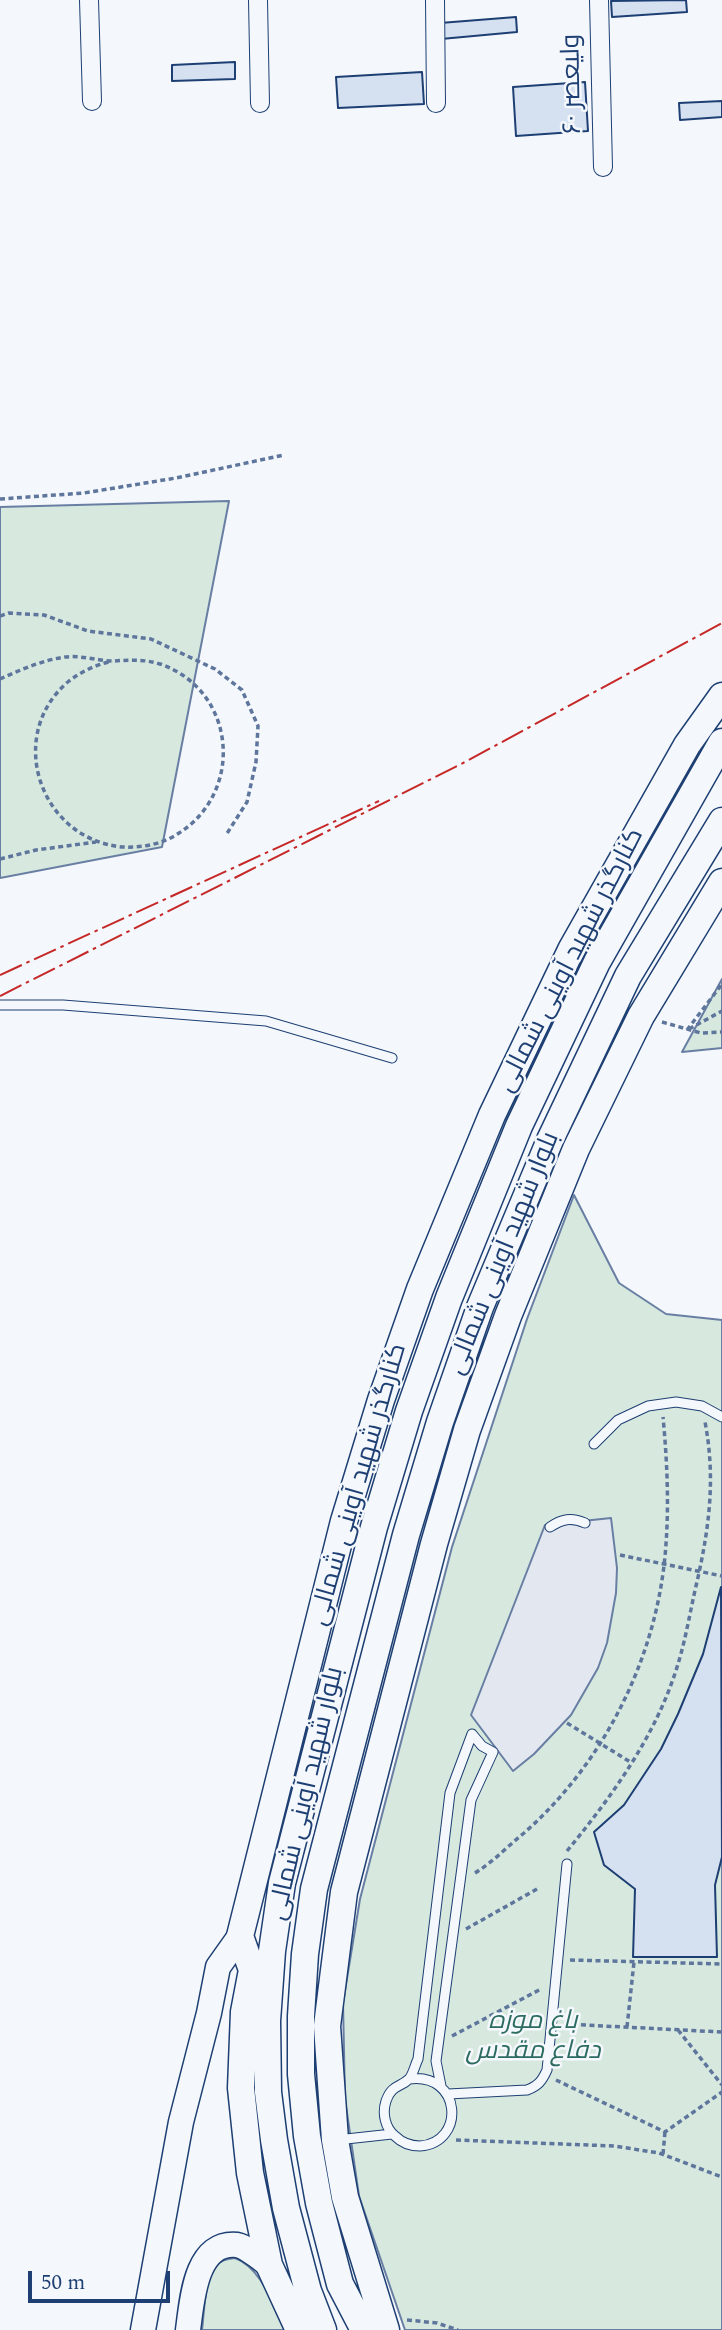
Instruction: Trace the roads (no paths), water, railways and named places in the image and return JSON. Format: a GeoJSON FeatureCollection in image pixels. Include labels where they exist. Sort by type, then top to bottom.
{"type":"FeatureCollection","features":[{"type":"Feature","properties":{"kind":"main road","name":"کنارگذر شهید آوینی شمالی"},"geometry":{"type":"LineString","coordinates":[[240,1936],[344,1521],[381,1400],[420,1289],[492,1115],[571,950],[687,745],[722,696]]}},
{"type":"Feature","properties":{"kind":"main road","name":"بلوار شهید آوینی شمالی"},"geometry":{"type":"LineString","coordinates":[[323,2330],[308,2291],[286,2208],[268,2092],[267,2021],[272,1951],[285,1870],[374,1527],[409,1411],[449,1298],[519,1126],[597,962],[722,742]]}},
{"type":"Feature","properties":{"kind":"main road","name":"بلوار شهید آوینی شمالی"},"geometry":{"type":"LineString","coordinates":[[364,2330],[340,2284],[319,2203],[307,2136],[301,2074],[301,2016],[305,1954],[314,1889],[406,1535],[440,1422],[480,1307],[550,1140],[628,976],[722,821]]}},
{"type":"Feature","properties":{"kind":"main road"},"geometry":{"type":"LineString","coordinates":[[395,2325],[345,2197],[335,2140],[327,2026],[344,1892],[434,1544],[467,1430],[513,1303],[576,1149],[641,1016],[722,882]]}},
{"type":"Feature","properties":{"kind":"main road"},"geometry":{"type":"LineString","coordinates":[[240,1936],[252,1970],[244,2012],[241,2088],[250,2173],[269,2265],[299,2330]]}},
{"type":"Feature","properties":{"kind":"street"},"geometry":{"type":"LineString","coordinates":[[89,0],[92,101]]}},
{"type":"Feature","properties":{"kind":"street"},"geometry":{"type":"LineString","coordinates":[[258,0],[260,103]]}},
{"type":"Feature","properties":{"kind":"street"},"geometry":{"type":"LineString","coordinates":[[435,0],[436,103]]}},
{"type":"Feature","properties":{"kind":"street","name":"ولیعصر ۶۰"},"geometry":{"type":"LineString","coordinates":[[599,0],[603,167]]}},
{"type":"Feature","properties":{"kind":"street"},"geometry":{"type":"LineString","coordinates":[[143,2330],[181,2122],[218,1967],[240,1936]]}},
{"type":"Feature","properties":{"kind":"street"},"geometry":{"type":"LineString","coordinates":[[188,2330],[197,2279],[204,2260],[220,2247],[239,2245],[269,2265]]}},
{"type":"Feature","properties":{"kind":"lane"},"geometry":{"type":"LineString","coordinates":[[0,1005],[64,1005],[266,1021],[392,1058]]}},
{"type":"Feature","properties":{"kind":"lane"},"geometry":{"type":"LineString","coordinates":[[594,1444],[618,1420],[648,1406],[676,1402],[702,1406],[722,1417]]}},
{"type":"Feature","properties":{"kind":"lane"},"geometry":{"type":"LineString","coordinates":[[550,1527],[569,1519],[585,1523]]}},
{"type":"Feature","properties":{"kind":"lane"},"geometry":{"type":"LineString","coordinates":[[409,2079],[418,2059],[450,1793],[472,1734],[482,1746],[493,1752],[471,1800],[436,2061],[441,2086]]}},
{"type":"Feature","properties":{"kind":"lane"},"geometry":{"type":"LineString","coordinates":[[448,2094],[527,2090],[537,2086],[545,2074],[568,1864]]}},
{"type":"Feature","properties":{"kind":"lane"},"geometry":{"type":"LineString","coordinates":[[420,2077],[441,2086],[452,2104],[449,2127],[442,2136],[433,2143],[411,2146],[392,2134],[384,2113],[390,2092],[398,2084],[420,2077]]}},
{"type":"Feature","properties":{"kind":"lane"},"geometry":{"type":"LineString","coordinates":[[335,2140],[392,2134]]}},
{"type":"Feature","properties":{"kind":"park label","name":"باغ موزه دفاع مقدس"},"geometry":{"type":"Point","coordinates":[533,2038]}}]}
